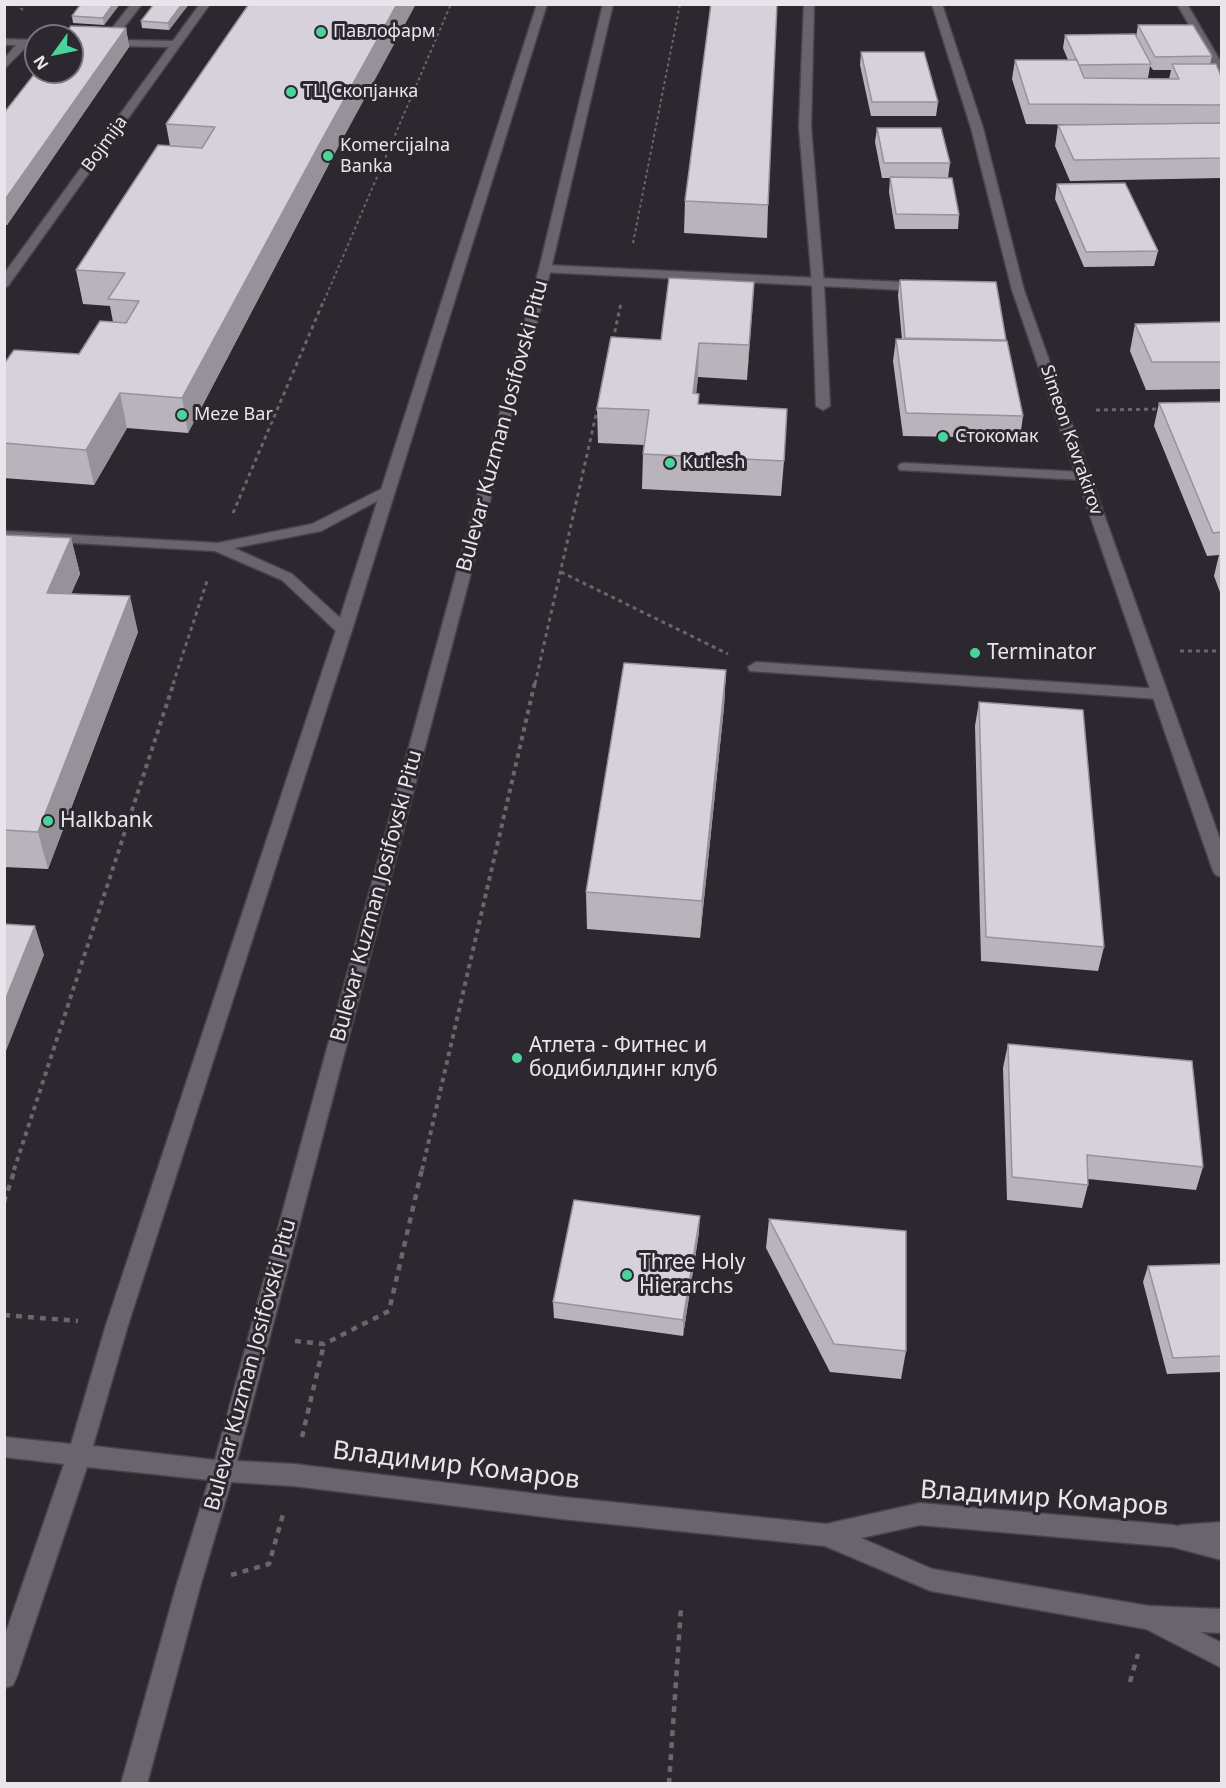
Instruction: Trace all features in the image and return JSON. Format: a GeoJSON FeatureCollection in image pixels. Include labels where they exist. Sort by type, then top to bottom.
{"type":"FeatureCollection","features":[{"type":"Feature","properties":{"kind":"street"},"geometry":{"type":"LineString","coordinates":[[107,42],[137,4]]}},
{"type":"Feature","properties":{"kind":"street","name":"Bojmija"},"geometry":{"type":"LineString","coordinates":[[4,283],[205,4]]}},
{"type":"Feature","properties":{"kind":"street"},"geometry":{"type":"LineString","coordinates":[[4,1676],[79,1455],[117,1325],[344,630],[542,4]]}},
{"type":"Feature","properties":{"kind":"street","name":"Bulevar Kuzman Josifovski Pitu"},"geometry":{"type":"LineString","coordinates":[[134,1784],[188,1587],[223,1471],[545,269],[608,4]]}},
{"type":"Feature","properties":{"kind":"street"},"geometry":{"type":"LineString","coordinates":[[809,4],[805,127],[818,284],[823,406]]}},
{"type":"Feature","properties":{"kind":"street","name":"Simeon Kavrakirov"},"geometry":{"type":"LineString","coordinates":[[937,4],[977,128],[1012,290],[1060,411],[1221,871]]}},
{"type":"Feature","properties":{"kind":"street"},"geometry":{"type":"LineString","coordinates":[[1182,4],[1221,74]]}},
{"type":"Feature","properties":{"kind":"street"},"geometry":{"type":"LineString","coordinates":[[4,42],[24,43]]}},
{"type":"Feature","properties":{"kind":"street"},"geometry":{"type":"LineString","coordinates":[[84,42],[176,44]]}},
{"type":"Feature","properties":{"kind":"street"},"geometry":{"type":"LineString","coordinates":[[4,66],[24,43]]}},
{"type":"Feature","properties":{"kind":"street"},"geometry":{"type":"LineString","coordinates":[[545,269],[818,284],[936,287]]}},
{"type":"Feature","properties":{"kind":"street"},"geometry":{"type":"LineString","coordinates":[[905,467],[1083,476]]}},
{"type":"Feature","properties":{"kind":"street"},"geometry":{"type":"LineString","coordinates":[[4,535],[218,547],[316,528],[389,489]]}},
{"type":"Feature","properties":{"kind":"street"},"geometry":{"type":"LineString","coordinates":[[218,547],[288,577],[344,630]]}},
{"type":"Feature","properties":{"kind":"street"},"geometry":{"type":"LineString","coordinates":[[756,667],[1160,694]]}},
{"type":"Feature","properties":{"kind":"street"},"geometry":{"type":"LineString","coordinates":[[4,1447],[79,1455]]}},
{"type":"Feature","properties":{"kind":"street","name":"Владимир Комаров"},"geometry":{"type":"LineString","coordinates":[[79,1455],[223,1471],[294,1476],[562,1508],[826,1535],[930,1580],[1149,1618],[1221,1656]]}},
{"type":"Feature","properties":{"kind":"street","name":"Владимир Комаров"},"geometry":{"type":"LineString","coordinates":[[826,1535],[920,1514],[1173,1536],[1221,1549]]}},
{"type":"Feature","properties":{"kind":"street"},"geometry":{"type":"LineString","coordinates":[[1173,1536],[1221,1533]]}},
{"type":"Feature","properties":{"kind":"street"},"geometry":{"type":"LineString","coordinates":[[1149,1618],[1221,1621]]}},
{"type":"Feature","properties":{"kind":"path"},"geometry":{"type":"LineString","coordinates":[[4,1202],[218,547],[452,4]]}},
{"type":"Feature","properties":{"kind":"path"},"geometry":{"type":"LineString","coordinates":[[612,342],[680,4]]}},
{"type":"Feature","properties":{"kind":"path"},"geometry":{"type":"LineString","coordinates":[[269,1564],[294,1476],[324,1344],[388,1311],[599,400]]}},
{"type":"Feature","properties":{"kind":"path"},"geometry":{"type":"LineString","coordinates":[[1060,411],[1164,409]]}},
{"type":"Feature","properties":{"kind":"path"},"geometry":{"type":"LineString","coordinates":[[561,572],[756,667]]}},
{"type":"Feature","properties":{"kind":"path"},"geometry":{"type":"LineString","coordinates":[[4,1315],[117,1325]]}},
{"type":"Feature","properties":{"kind":"path"},"geometry":{"type":"LineString","coordinates":[[669,1784],[681,1608]]}},
{"type":"Feature","properties":{"kind":"building"},"geometry":{"type":"Polygon","coordinates":[[[81,4],[113,4],[103,18],[72,16],[81,4]]]}},
{"type":"Feature","properties":{"kind":"building"},"geometry":{"type":"Polygon","coordinates":[[[154,4],[182,4],[168,23],[141,21],[154,4]]]}},
{"type":"Feature","properties":{"kind":"building"},"geometry":{"type":"Polygon","coordinates":[[[249,4],[397,4],[182,398],[120,393],[86,450],[4,443],[4,364],[14,350],[79,354],[100,321],[126,323],[139,301],[108,299],[125,273],[76,270],[158,145],[202,148],[215,127],[166,124],[249,4]]]}},
{"type":"Feature","properties":{"kind":"building"},"geometry":{"type":"Polygon","coordinates":[[[711,4],[777,4],[768,205],[685,201],[711,4]]]}},
{"type":"Feature","properties":{"kind":"building"},"geometry":{"type":"Polygon","coordinates":[[[1138,25],[1193,25],[1212,56],[1155,57],[1138,25]]]}},
{"type":"Feature","properties":{"kind":"building"},"geometry":{"type":"Polygon","coordinates":[[[84,26],[126,28],[4,201],[4,113],[27,84],[84,84],[84,26]]]}},
{"type":"Feature","properties":{"kind":"building"},"geometry":{"type":"Polygon","coordinates":[[[1135,34],[1151,64],[1079,65],[1065,35],[1135,34]]]}},
{"type":"Feature","properties":{"kind":"building"},"geometry":{"type":"Polygon","coordinates":[[[861,52],[924,52],[938,102],[872,102],[861,52]]]}},
{"type":"Feature","properties":{"kind":"building"},"geometry":{"type":"Polygon","coordinates":[[[1015,60],[1077,60],[1084,78],[1179,79],[1172,64],[1216,64],[1221,76],[1221,105],[1029,104],[1015,60]]]}},
{"type":"Feature","properties":{"kind":"building"},"geometry":{"type":"Polygon","coordinates":[[[1221,123],[1221,158],[1074,160],[1058,125],[1221,123]]]}},
{"type":"Feature","properties":{"kind":"building"},"geometry":{"type":"Polygon","coordinates":[[[877,128],[941,128],[950,163],[884,163],[877,128]]]}},
{"type":"Feature","properties":{"kind":"building"},"geometry":{"type":"Polygon","coordinates":[[[890,177],[952,178],[959,215],[896,214],[890,177]]]}},
{"type":"Feature","properties":{"kind":"building"},"geometry":{"type":"Polygon","coordinates":[[[1125,183],[1158,251],[1086,252],[1057,184],[1125,183]]]}},
{"type":"Feature","properties":{"kind":"building"},"geometry":{"type":"Polygon","coordinates":[[[669,278],[754,282],[749,345],[699,343],[693,393],[699,394],[698,404],[787,409],[784,461],[643,454],[649,410],[597,408],[611,337],[661,340],[669,278]]]}},
{"type":"Feature","properties":{"kind":"building"},"geometry":{"type":"Polygon","coordinates":[[[900,280],[996,282],[1006,340],[905,338],[900,280]]]}},
{"type":"Feature","properties":{"kind":"building"},"geometry":{"type":"Polygon","coordinates":[[[1221,322],[1221,362],[1152,362],[1135,324],[1221,322]]]}},
{"type":"Feature","properties":{"kind":"building"},"geometry":{"type":"Polygon","coordinates":[[[896,339],[1007,341],[1023,416],[906,413],[896,339]]]}},
{"type":"Feature","properties":{"kind":"building"},"geometry":{"type":"Polygon","coordinates":[[[1221,402],[1221,532],[1213,533],[1159,403],[1221,402]]]}},
{"type":"Feature","properties":{"kind":"building"},"geometry":{"type":"Polygon","coordinates":[[[4,535],[71,538],[47,593],[130,596],[38,832],[4,830],[4,535]]]}},
{"type":"Feature","properties":{"kind":"building"},"geometry":{"type":"Polygon","coordinates":[[[624,663],[726,670],[702,901],[586,892],[624,663]]]}},
{"type":"Feature","properties":{"kind":"building"},"geometry":{"type":"Polygon","coordinates":[[[979,702],[1083,710],[1104,947],[986,937],[979,702]]]}},
{"type":"Feature","properties":{"kind":"building"},"geometry":{"type":"Polygon","coordinates":[[[4,924],[35,926],[4,1003],[4,924]]]}},
{"type":"Feature","properties":{"kind":"building"},"geometry":{"type":"Polygon","coordinates":[[[1008,1044],[1192,1061],[1203,1167],[1087,1155],[1088,1185],[1012,1177],[1008,1044]]]}},
{"type":"Feature","properties":{"kind":"building","name":"Three Holy Hierarchs"},"geometry":{"type":"Polygon","coordinates":[[[574,1200],[700,1216],[683,1320],[553,1302],[574,1200]]]}},
{"type":"Feature","properties":{"kind":"building"},"geometry":{"type":"Polygon","coordinates":[[[769,1219],[906,1231],[906,1351],[834,1344],[769,1219]]]}},
{"type":"Feature","properties":{"kind":"building"},"geometry":{"type":"Polygon","coordinates":[[[1221,1264],[1221,1356],[1173,1358],[1148,1266],[1221,1264]]]}},
{"type":"Feature","properties":{"kind":"place","name":"Павлофарм"},"geometry":{"type":"Point","coordinates":[321,32]}},
{"type":"Feature","properties":{"kind":"place","name":"ТЦ Скопјанка"},"geometry":{"type":"Point","coordinates":[291,92]}},
{"type":"Feature","properties":{"kind":"place","name":"Komercijalna Banka"},"geometry":{"type":"Point","coordinates":[328,156]}},
{"type":"Feature","properties":{"kind":"place","name":"Meze Bar"},"geometry":{"type":"Point","coordinates":[182,415]}},
{"type":"Feature","properties":{"kind":"place","name":"Стокомак"},"geometry":{"type":"Point","coordinates":[943,437]}},
{"type":"Feature","properties":{"kind":"place","name":"Kutlesh"},"geometry":{"type":"Point","coordinates":[670,463]}},
{"type":"Feature","properties":{"kind":"place","name":"Terminator"},"geometry":{"type":"Point","coordinates":[975,653]}},
{"type":"Feature","properties":{"kind":"place","name":"Halkbank"},"geometry":{"type":"Point","coordinates":[48,821]}},
{"type":"Feature","properties":{"kind":"place","name":"Атлета - Фитнес и бодибилдинг клуб"},"geometry":{"type":"Point","coordinates":[517,1058]}},
{"type":"Feature","properties":{"kind":"place","name":"Three Holy Hierarchs"},"geometry":{"type":"Point","coordinates":[627,1275]}}]}
